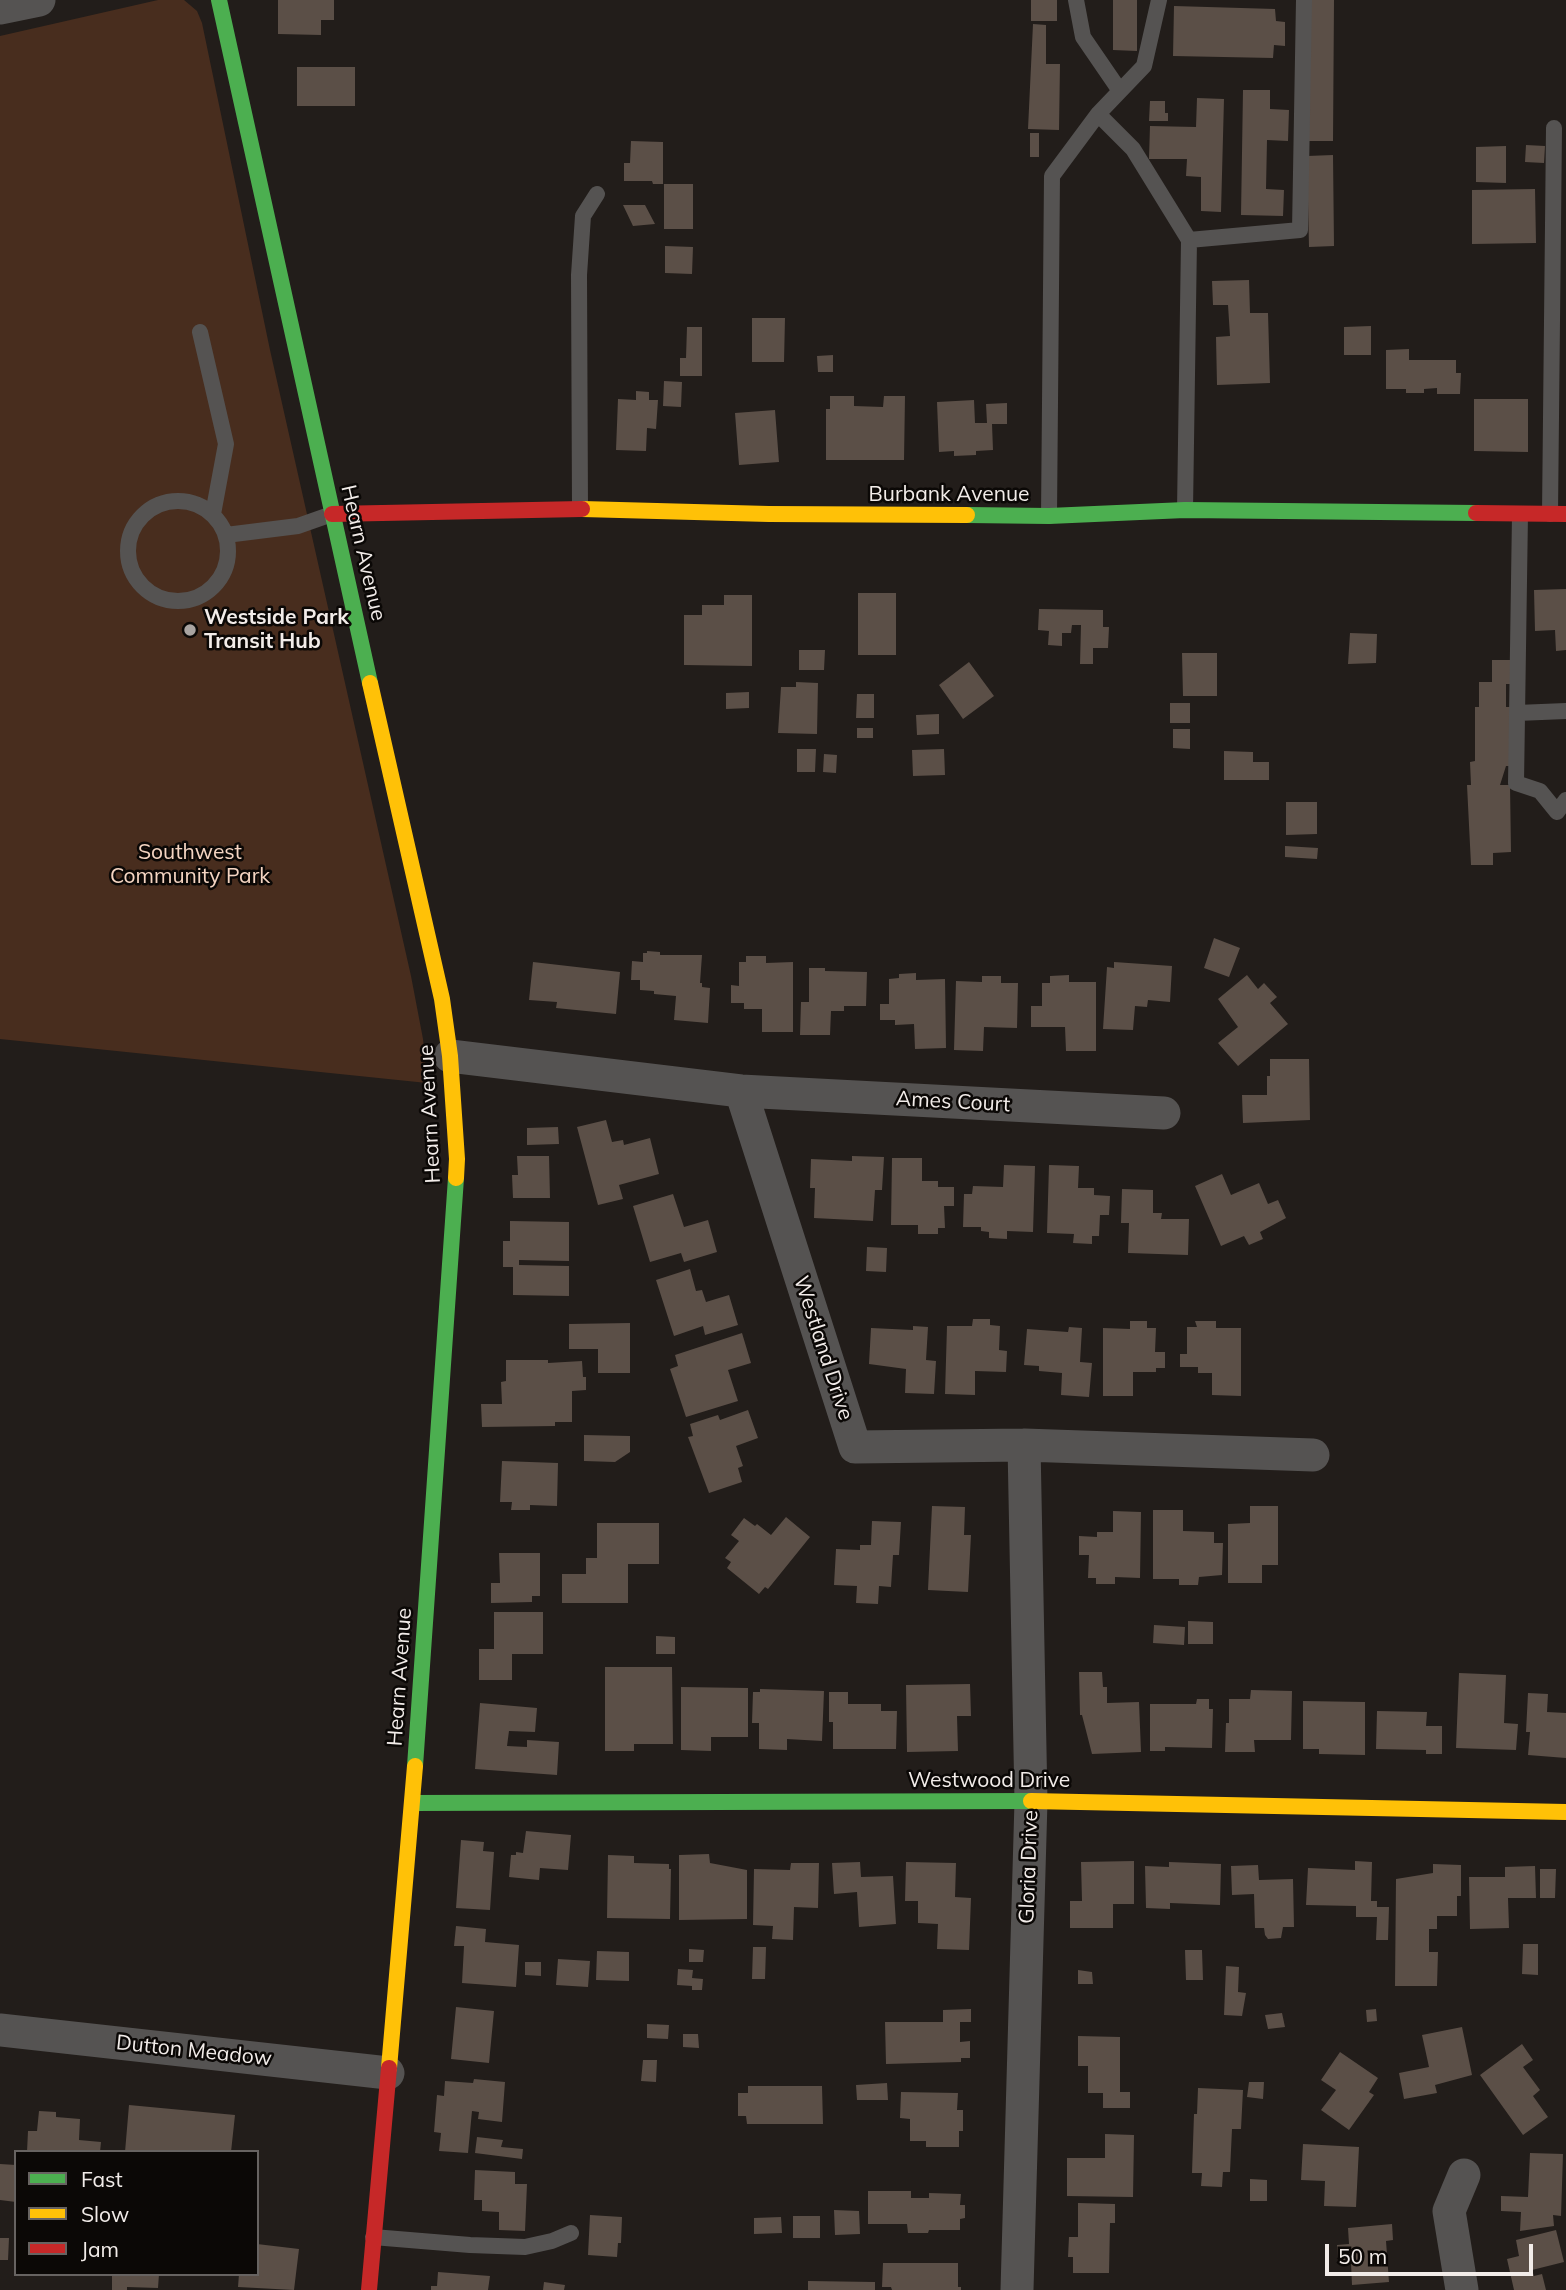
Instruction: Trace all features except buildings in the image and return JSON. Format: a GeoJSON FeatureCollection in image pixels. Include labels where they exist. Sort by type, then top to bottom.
{"type":"FeatureCollection","features":[{"type":"Feature","properties":{"kind":"street"},"geometry":{"type":"LineString","coordinates":[[0,8],[39,0]]}},
{"type":"Feature","properties":{"kind":"street","name":"Hearn Avenue"},"geometry":{"type":"LineString","coordinates":[[219,0],[442,999],[450,1056],[457,1159],[412,1804],[369,2290]]}},
{"type":"Feature","properties":{"kind":"street","name":"Burbank Avenue"},"geometry":{"type":"LineString","coordinates":[[332,514],[580,509],[769,514],[1049,516],[1185,510],[1558,514]]}},
{"type":"Feature","properties":{"kind":"street"},"geometry":{"type":"LineString","coordinates":[[450,1056],[741,1091]]}},
{"type":"Feature","properties":{"kind":"street","name":"Ames Court"},"geometry":{"type":"LineString","coordinates":[[741,1091],[1164,1113]]}},
{"type":"Feature","properties":{"kind":"street","name":"Westland Drive"},"geometry":{"type":"LineString","coordinates":[[741,1091],[855,1447],[1024,1445],[1313,1455]]}},
{"type":"Feature","properties":{"kind":"street","name":"Gloria Drive"},"geometry":{"type":"LineString","coordinates":[[1017,2290],[1031,1801],[1024,1445]]}},
{"type":"Feature","properties":{"kind":"street","name":"Westwood Drive"},"geometry":{"type":"LineString","coordinates":[[412,1804],[1031,1801],[1566,1812]]}},
{"type":"Feature","properties":{"kind":"street","name":"Dutton Meadow"},"geometry":{"type":"LineString","coordinates":[[0,2030],[388,2073]]}},
{"type":"Feature","properties":{"kind":"street"},"geometry":{"type":"LineString","coordinates":[[1462,2290],[1449,2211],[1464,2175]]}},
{"type":"Feature","properties":{"kind":"lane"},"geometry":{"type":"LineString","coordinates":[[1076,0],[1083,37],[1120,91]]}},
{"type":"Feature","properties":{"kind":"lane"},"geometry":{"type":"LineString","coordinates":[[1049,516],[1052,176],[1098,114],[1144,66],[1159,0]]}},
{"type":"Feature","properties":{"kind":"lane"},"geometry":{"type":"LineString","coordinates":[[1189,240],[1300,230],[1304,0]]}},
{"type":"Feature","properties":{"kind":"lane"},"geometry":{"type":"LineString","coordinates":[[1098,114],[1133,149],[1189,240],[1185,510]]}},
{"type":"Feature","properties":{"kind":"lane"},"geometry":{"type":"LineString","coordinates":[[1554,128],[1558,514]]}},
{"type":"Feature","properties":{"kind":"lane"},"geometry":{"type":"LineString","coordinates":[[580,509],[579,275],[583,216],[597,194]]}},
{"type":"Feature","properties":{"kind":"lane"},"geometry":{"type":"LineString","coordinates":[[200,332],[226,443],[213,514]]}},
{"type":"Feature","properties":{"kind":"lane"},"geometry":{"type":"LineString","coordinates":[[182,500],[199,505],[213,514],[226,535],[228,560],[223,573],[214,587],[200,596],[183,601],[167,600],[151,593],[138,582],[130,568],[127,551],[130,535],[138,520],[150,508],[166,502],[182,500]]}},
{"type":"Feature","properties":{"kind":"lane"},"geometry":{"type":"LineString","coordinates":[[226,535],[298,526],[332,514]]}},
{"type":"Feature","properties":{"kind":"lane"},"geometry":{"type":"LineString","coordinates":[[1520,514],[1516,783],[1540,791],[1557,812],[1566,800]]}},
{"type":"Feature","properties":{"kind":"lane"},"geometry":{"type":"LineString","coordinates":[[1517,713],[1566,711]]}},
{"type":"Feature","properties":{"kind":"lane"},"geometry":{"type":"LineString","coordinates":[[373,2236],[525,2247],[552,2241],[571,2232]]}},
{"type":"Feature","properties":{"kind":"green space","name":"Southwest Community Park"},"geometry":{"type":"Polygon","coordinates":[[[158,0],[184,0],[197,11],[202,23],[270,350],[411,976],[423,1039],[427,1083],[0,1039],[0,36],[158,0]]]}},
{"type":"Feature","properties":{"kind":"traffic: fast"},"geometry":{"type":"LineString","coordinates":[[219,0],[370,683]]}},
{"type":"Feature","properties":{"kind":"traffic: fast"},"geometry":{"type":"LineString","coordinates":[[967,515],[1049,516],[1185,510],[1476,513]]}},
{"type":"Feature","properties":{"kind":"traffic: fast"},"geometry":{"type":"LineString","coordinates":[[415,1766],[456,1178]]}},
{"type":"Feature","properties":{"kind":"traffic: fast"},"geometry":{"type":"LineString","coordinates":[[412,1803],[1031,1801]]}},
{"type":"Feature","properties":{"kind":"traffic: slow"},"geometry":{"type":"LineString","coordinates":[[582,509],[967,515]]}},
{"type":"Feature","properties":{"kind":"traffic: slow"},"geometry":{"type":"LineString","coordinates":[[370,683],[442,999],[450,1056],[456,1178]]}},
{"type":"Feature","properties":{"kind":"traffic: slow"},"geometry":{"type":"LineString","coordinates":[[389,2068],[415,1766]]}},
{"type":"Feature","properties":{"kind":"traffic: slow"},"geometry":{"type":"LineString","coordinates":[[1031,1801],[1566,1812]]}},
{"type":"Feature","properties":{"kind":"traffic: jam"},"geometry":{"type":"LineString","coordinates":[[332,514],[582,509]]}},
{"type":"Feature","properties":{"kind":"traffic: jam"},"geometry":{"type":"LineString","coordinates":[[1476,513],[1566,514]]}},
{"type":"Feature","properties":{"kind":"traffic: jam"},"geometry":{"type":"LineString","coordinates":[[369,2290],[389,2068]]}},
{"type":"Feature","properties":{"kind":"place","name":"Westside Park Transit Hub"},"geometry":{"type":"Point","coordinates":[190,630]}}]}
